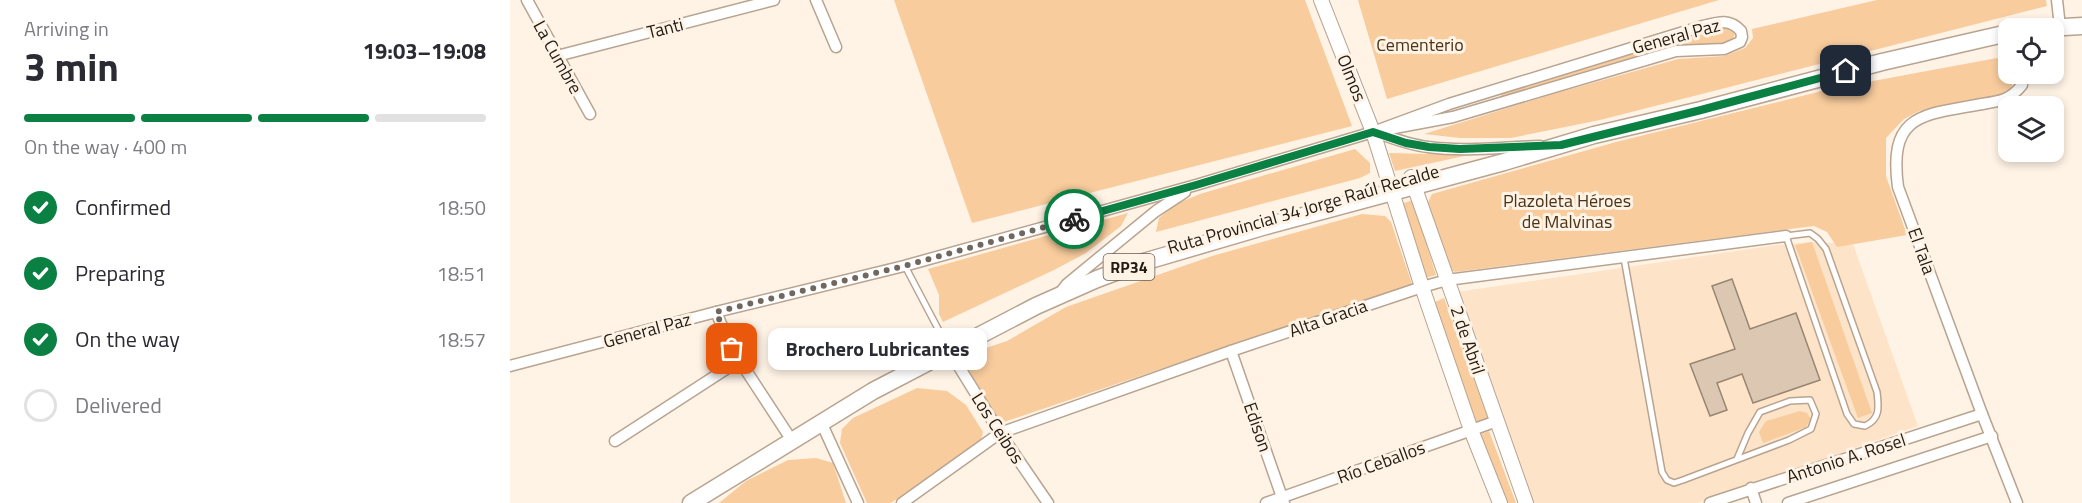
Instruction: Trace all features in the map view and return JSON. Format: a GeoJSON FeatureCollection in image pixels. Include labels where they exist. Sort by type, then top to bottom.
{"type":"FeatureCollection","features":[{"type":"Feature","properties":{"kind":"main road"},"geometry":{"type":"LineString","coordinates":[[2064,27],[2082,26]]}},
{"type":"Feature","properties":{"kind":"main road","name":"Ruta Provincial 34 Jorge Raúl Recalde"},"geometry":{"type":"LineString","coordinates":[[675,503],[870,383],[948,348],[1062,290],[1138,255],[1502,155],[1561,145],[1871,65],[1998,35]]}},
{"type":"Feature","properties":{"kind":"main road","name":"Ruta Provincial 34 Jorge Raúl Recalde"},"geometry":{"type":"LineString","coordinates":[[692,503],[821,422],[948,348]]}},
{"type":"Feature","properties":{"kind":"street","name":"La Cumbre"},"geometry":{"type":"LineString","coordinates":[[527,0],[590,114]]}},
{"type":"Feature","properties":{"kind":"street","name":"Tanti"},"geometry":{"type":"LineString","coordinates":[[557,56],[774,0]]}},
{"type":"Feature","properties":{"kind":"street"},"geometry":{"type":"LineString","coordinates":[[816,0],[836,47]]}},
{"type":"Feature","properties":{"kind":"street","name":"Olmos"},"geometry":{"type":"LineString","coordinates":[[1321,0],[1392,187]]}},
{"type":"Feature","properties":{"kind":"street"},"geometry":{"type":"LineString","coordinates":[[2054,18],[2057,0]]}},
{"type":"Feature","properties":{"kind":"street","name":"General Paz"},"geometry":{"type":"LineString","coordinates":[[510,366],[904,266],[1196,185],[1373,132],[1449,104],[1703,26],[1731,22],[1741,31],[1740,42],[1724,49],[1676,51],[1454,117],[1373,132]]}},
{"type":"Feature","properties":{"kind":"street","name":"El Tala"},"geometry":{"type":"LineString","coordinates":[[2017,503],[1898,187],[1895,163],[1899,140],[1908,126],[1925,115],[2001,101],[2014,95],[2022,84]]}},
{"type":"Feature","properties":{"kind":"street"},"geometry":{"type":"LineString","coordinates":[[1373,132],[1406,143],[1429,147],[1460,149],[1561,145]]}},
{"type":"Feature","properties":{"kind":"street","name":"2 de Abril"},"geometry":{"type":"LineString","coordinates":[[1412,181],[1526,503]]}},
{"type":"Feature","properties":{"kind":"street"},"geometry":{"type":"LineString","coordinates":[[1062,290],[1156,211],[1196,185]]}},
{"type":"Feature","properties":{"kind":"street","name":"2 de Abril"},"geometry":{"type":"LineString","coordinates":[[1392,187],[1422,286],[1471,429],[1500,503]]}},
{"type":"Feature","properties":{"kind":"street","name":"Alta Gracia"},"geometry":{"type":"LineString","coordinates":[[902,503],[1000,433],[1422,286],[1447,280],[1786,236]]}},
{"type":"Feature","properties":{"kind":"street"},"geometry":{"type":"LineString","coordinates":[[716,312],[732,349],[787,433]]}},
{"type":"Feature","properties":{"kind":"street","name":"Los Ceibos"},"geometry":{"type":"LineString","coordinates":[[948,348],[1000,433],[1048,503]]}},
{"type":"Feature","properties":{"kind":"street","name":"Edison"},"geometry":{"type":"LineString","coordinates":[[1231,351],[1283,500]]}},
{"type":"Feature","properties":{"kind":"street"},"geometry":{"type":"LineString","coordinates":[[615,441],[740,360]]}},
{"type":"Feature","properties":{"kind":"street","name":"Antonio A. Rosel"},"geometry":{"type":"LineString","coordinates":[[1710,503],[1734,499],[1751,488],[1982,414]]}},
{"type":"Feature","properties":{"kind":"street","name":"Río Ceballos"},"geometry":{"type":"LineString","coordinates":[[1266,503],[1283,500],[1497,421]]}},
{"type":"Feature","properties":{"kind":"street"},"geometry":{"type":"LineString","coordinates":[[821,422],[858,503]]}},
{"type":"Feature","properties":{"kind":"street","name":"Antonio A. Rosel"},"geometry":{"type":"LineString","coordinates":[[1788,503],[1992,436]]}},
{"type":"Feature","properties":{"kind":"street"},"geometry":{"type":"LineString","coordinates":[[1751,488],[1756,503]]}},
{"type":"Feature","properties":{"kind":"lane"},"geometry":{"type":"LineString","coordinates":[[1810,233],[1826,249],[1877,392],[1879,411],[1873,422],[1865,426],[1854,423],[1847,414],[1786,236],[1810,233]]}},
{"type":"Feature","properties":{"kind":"lane"},"geometry":{"type":"LineString","coordinates":[[1624,258],[1662,472],[1668,480],[1674,483],[1789,440],[1811,429],[1816,414],[1810,400],[1790,401],[1760,412],[1737,459]]}},
{"type":"Feature","properties":{"kind":"lane"},"geometry":{"type":"LineString","coordinates":[[904,266],[948,348]]}},
{"type":"Feature","properties":{"kind":"shaded area"},"geometry":{"type":"Polygon","coordinates":[[[1812,242],[1853,244],[1918,426],[1697,503],[1534,503],[1457,292],[1777,245],[1812,242]]]}},
{"type":"Feature","properties":{"kind":"green space"},"geometry":{"type":"Polygon","coordinates":[[[894,0],[1305,0],[1352,126],[972,223],[894,0]]]}},
{"type":"Feature","properties":{"kind":"green space","name":"Cementerio"},"geometry":{"type":"Polygon","coordinates":[[[1358,0],[1719,0],[1387,99],[1358,0]]]}},
{"type":"Feature","properties":{"kind":"green space"},"geometry":{"type":"Polygon","coordinates":[[[1877,0],[2046,0],[2047,6],[1600,120],[1511,138],[1460,138],[1424,134],[1553,94],[1678,59],[1724,56],[1745,48],[1753,38],[1752,29],[1877,0]]]}},
{"type":"Feature","properties":{"kind":"green space"},"geometry":{"type":"Polygon","coordinates":[[[1713,27],[1732,27],[1735,34],[1732,41],[1672,48],[1502,97],[1500,92],[1713,27]]]}},
{"type":"Feature","properties":{"kind":"green space","name":"Plazoleta Héroes de Malvinas"},"geometry":{"type":"Polygon","coordinates":[[[1997,58],[1998,84],[2012,84],[2011,88],[1999,96],[1919,111],[1904,119],[1886,138],[1886,176],[1907,235],[1837,247],[1827,232],[1814,226],[1455,272],[1449,269],[1427,204],[1432,194],[1616,142],[1830,89],[1997,58]]]}},
{"type":"Feature","properties":{"kind":"green space"},"geometry":{"type":"Polygon","coordinates":[[[1355,149],[1370,163],[1370,173],[1360,178],[1156,232],[1159,218],[1176,204],[1200,194],[1355,149]]]}},
{"type":"Feature","properties":{"kind":"green space"},"geometry":{"type":"Polygon","coordinates":[[[1389,153],[1469,155],[1395,171],[1389,153]]]}},
{"type":"Feature","properties":{"kind":"green space"},"geometry":{"type":"Polygon","coordinates":[[[1413,200],[1436,275],[1425,278],[1401,204],[1413,200]]]}},
{"type":"Feature","properties":{"kind":"green space"},"geometry":{"type":"Polygon","coordinates":[[[1128,213],[1121,226],[1086,253],[943,322],[939,314],[939,295],[928,269],[1128,213]]]}},
{"type":"Feature","properties":{"kind":"green space"},"geometry":{"type":"Polygon","coordinates":[[[1362,214],[1385,216],[1391,222],[1412,284],[1001,423],[968,369],[966,359],[971,353],[1007,341],[1066,307],[1212,256],[1362,214]]]}},
{"type":"Feature","properties":{"kind":"green space"},"geometry":{"type":"Polygon","coordinates":[[[1812,242],[1872,413],[1858,418],[1795,245],[1812,242]]]}},
{"type":"Feature","properties":{"kind":"green space"},"geometry":{"type":"Polygon","coordinates":[[[1444,298],[1488,418],[1476,422],[1433,303],[1444,298]]]}},
{"type":"Feature","properties":{"kind":"green space"},"geometry":{"type":"Polygon","coordinates":[[[917,388],[947,391],[966,405],[983,432],[981,441],[891,503],[867,503],[840,443],[842,429],[853,418],[917,388]]]}},
{"type":"Feature","properties":{"kind":"green space"},"geometry":{"type":"Polygon","coordinates":[[[1800,411],[1807,413],[1811,419],[1806,427],[1763,443],[1759,432],[1766,421],[1800,411]]]}},
{"type":"Feature","properties":{"kind":"green space"},"geometry":{"type":"Polygon","coordinates":[[[1489,431],[1516,503],[1506,503],[1481,434],[1489,431]]]}},
{"type":"Feature","properties":{"kind":"green space"},"geometry":{"type":"Polygon","coordinates":[[[816,458],[833,463],[846,503],[719,503],[746,481],[788,460],[816,458]]]}},
{"type":"Feature","properties":{"kind":"building"},"geometry":{"type":"Polygon","coordinates":[[[1732,279],[1750,329],[1796,313],[1820,380],[1753,403],[1742,374],[1717,383],[1727,410],[1710,416],[1690,364],[1735,349],[1712,286],[1732,279]]]}},
{"type":"Feature","properties":{"kind":"way so far"},"geometry":{"type":"LineString","coordinates":[[732,349],[716,312],[904,266],[1074,219]]}},
{"type":"Feature","properties":{"kind":"place","name":"Brochero Lubricantes"},"geometry":{"type":"Point","coordinates":[732,349]}},
{"type":"Feature","properties":{"kind":"route"},"geometry":{"type":"LineString","coordinates":[[1074,219],[1373,132],[1406,143],[1429,147],[1460,149],[1561,145],[1846,71]]}}]}
